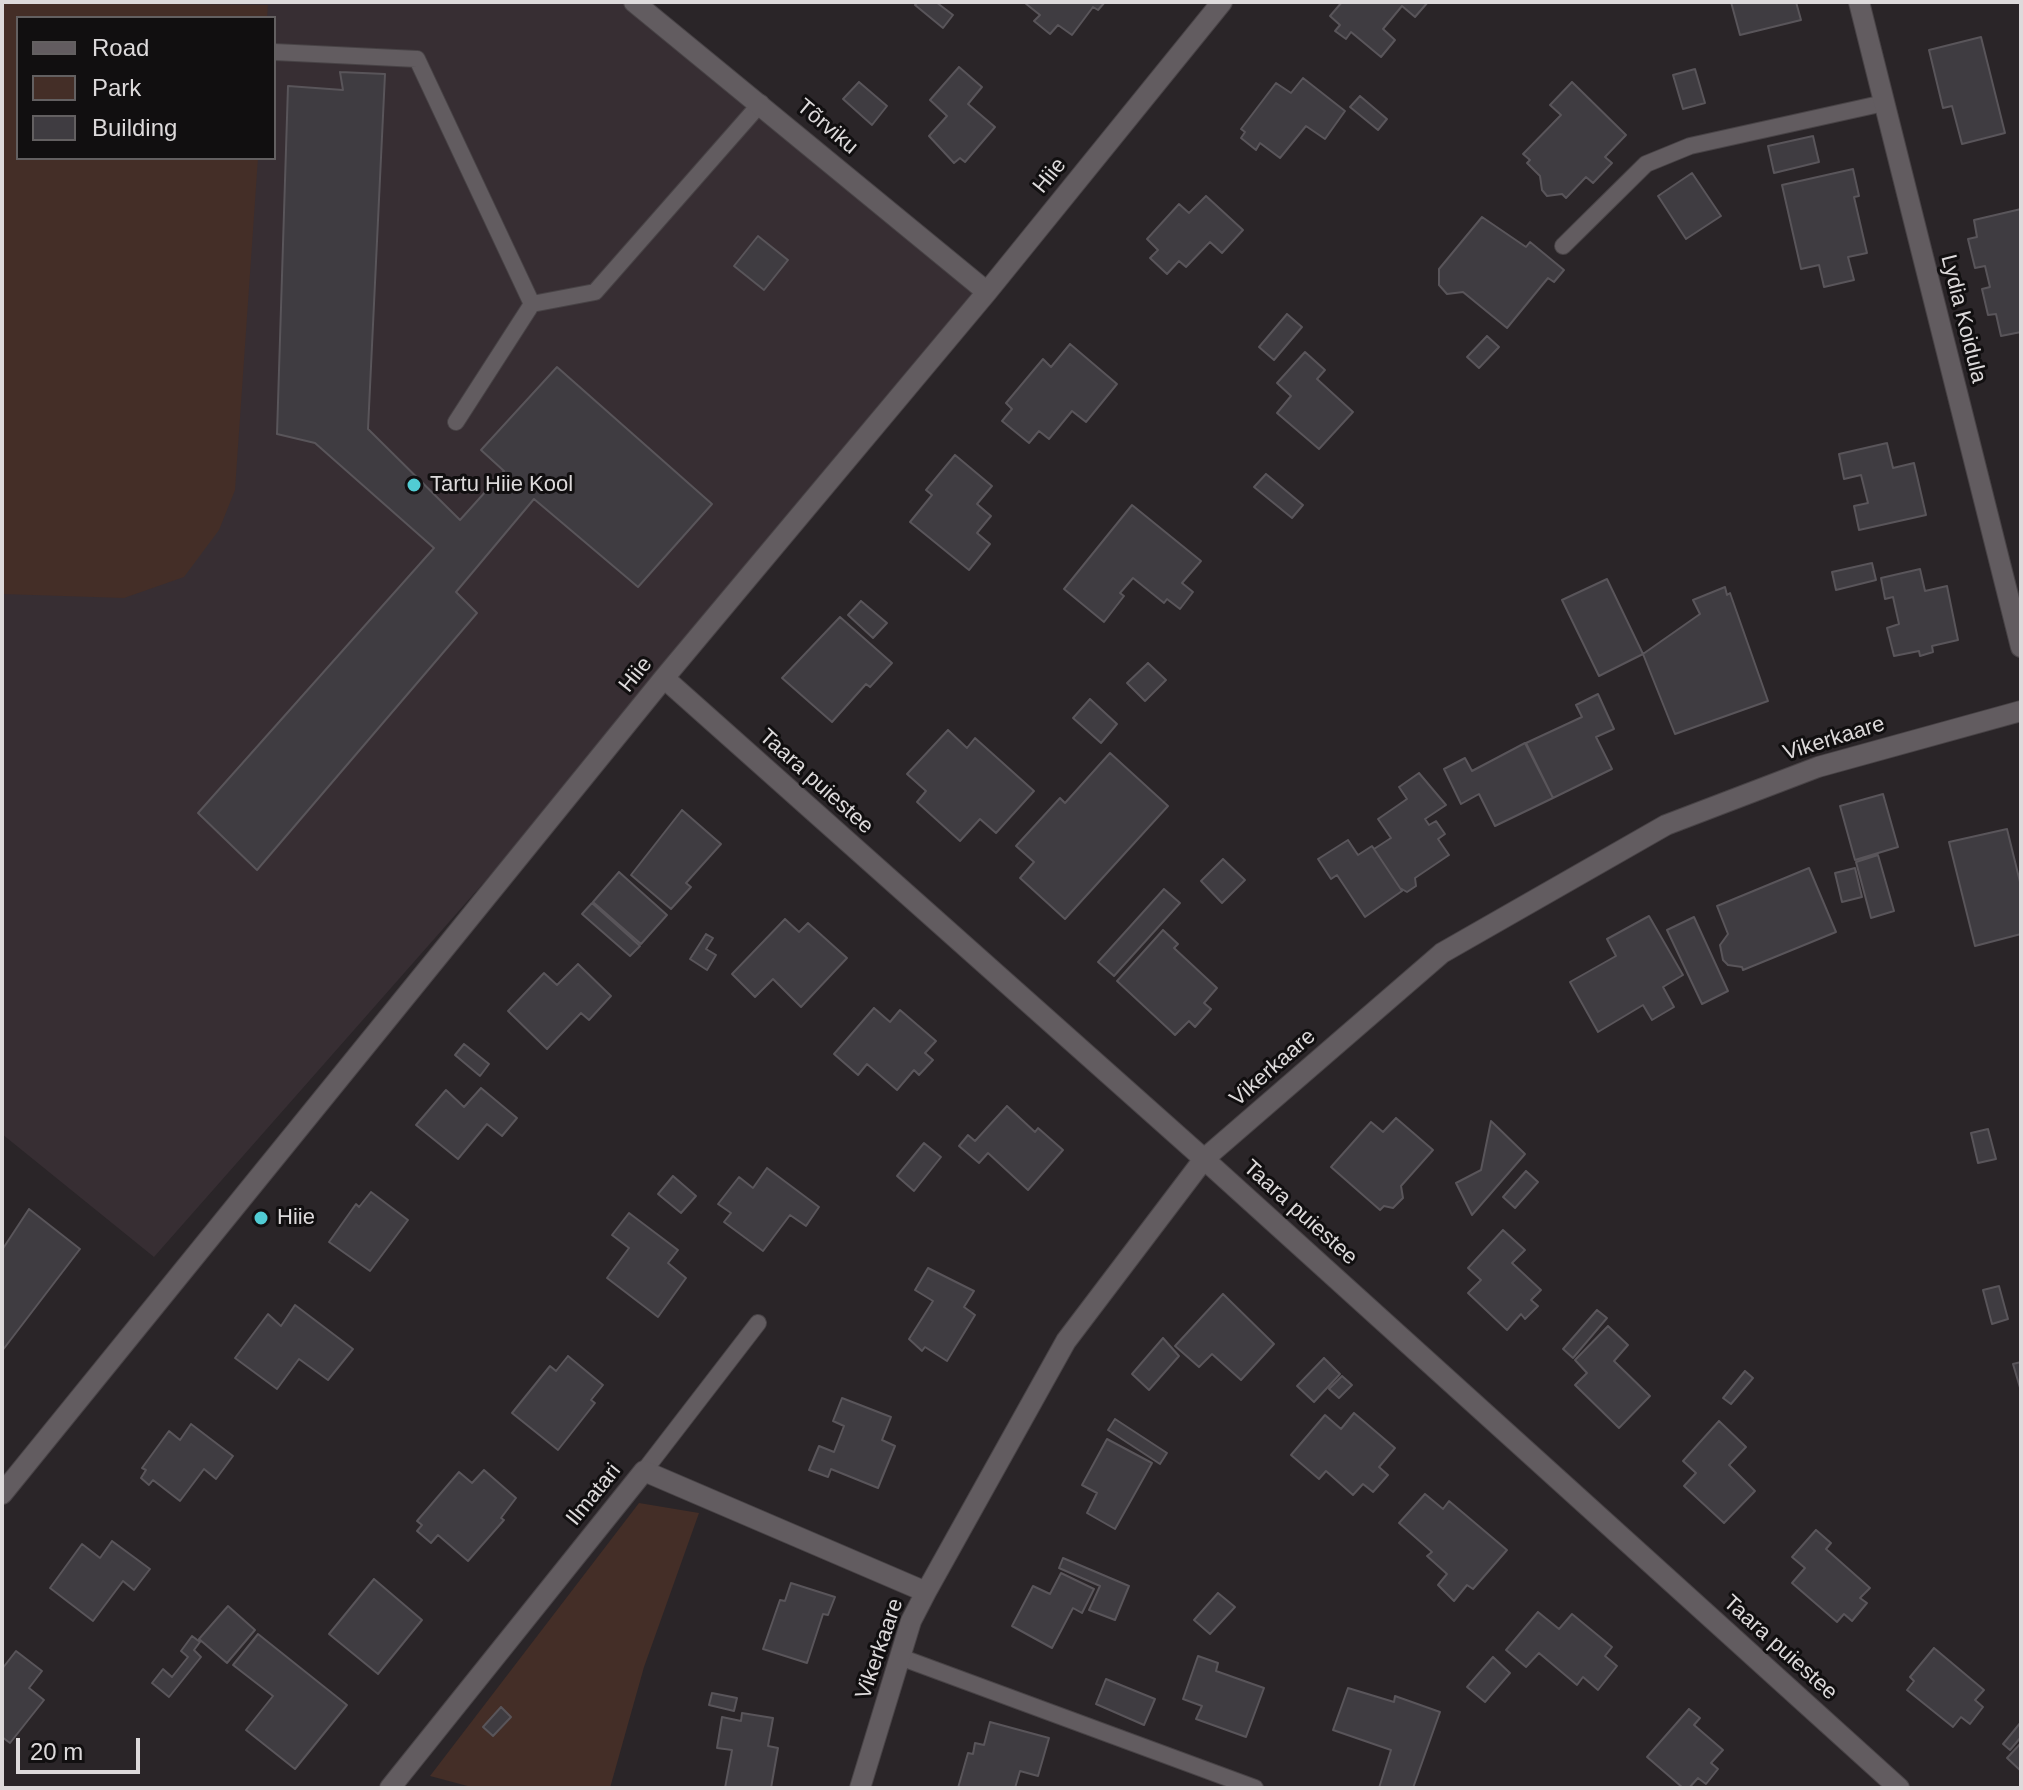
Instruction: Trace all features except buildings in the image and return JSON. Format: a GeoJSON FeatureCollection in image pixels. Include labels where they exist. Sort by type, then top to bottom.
{"type":"FeatureCollection","features":[{"type":"Feature","properties":{"kind":"street","name":"Tõrviku"},"geometry":{"type":"LineString","coordinates":[[634,2],[761,103],[987,292]]}},
{"type":"Feature","properties":{"kind":"street","name":"Hiie"},"geometry":{"type":"LineString","coordinates":[[2,1494],[664,678],[987,292],[1222,2]]}},
{"type":"Feature","properties":{"kind":"street","name":"Lydia Koidula"},"geometry":{"type":"LineString","coordinates":[[1859,2],[2021,647]]}},
{"type":"Feature","properties":{"kind":"street","name":"Taara puiestee"},"geometry":{"type":"LineString","coordinates":[[664,678],[1204,1159],[1899,1788]]}},
{"type":"Feature","properties":{"kind":"street","name":"Vikerkaare"},"geometry":{"type":"LineString","coordinates":[[860,1788],[911,1621],[926,1592],[1066,1341],[1204,1159],[1442,953],[1666,825],[1818,767],[2021,711]]}},
{"type":"Feature","properties":{"kind":"street","name":"Ilmatari"},"geometry":{"type":"LineString","coordinates":[[390,1788],[644,1471],[926,1592]]}},
{"type":"Feature","properties":{"kind":"lane"},"geometry":{"type":"LineString","coordinates":[[276,52],[417,59],[532,304]]}},
{"type":"Feature","properties":{"kind":"lane"},"geometry":{"type":"LineString","coordinates":[[456,422],[532,304],[595,292],[761,103]]}},
{"type":"Feature","properties":{"kind":"lane"},"geometry":{"type":"LineString","coordinates":[[1563,246],[1646,164],[1690,146],[1884,103]]}},
{"type":"Feature","properties":{"kind":"lane"},"geometry":{"type":"LineString","coordinates":[[644,1471],[758,1323]]}},
{"type":"Feature","properties":{"kind":"lane"},"geometry":{"type":"LineString","coordinates":[[900,1657],[1255,1788]]}},
{"type":"Feature","properties":{"kind":"shaded area","name":"Tartu Hiie Kool"},"geometry":{"type":"Polygon","coordinates":[[[2,2],[634,2],[987,292],[664,678],[154,1257],[2,1134],[2,2]]]}},
{"type":"Feature","properties":{"kind":"green space"},"geometry":{"type":"Polygon","coordinates":[[[2,2],[268,5],[267,16],[16,16],[16,160],[258,160],[235,490],[219,530],[184,577],[124,598],[2,594],[2,2]]]}},
{"type":"Feature","properties":{"kind":"green space"},"geometry":{"type":"Polygon","coordinates":[[[639,1503],[699,1513],[644,1667],[610,1788],[475,1788],[430,1776],[639,1503]]]}},
{"type":"Feature","properties":{"kind":"place","name":"Tartu Hiie Kool"},"geometry":{"type":"Point","coordinates":[414,485]}},
{"type":"Feature","properties":{"kind":"place","name":"Hiie"},"geometry":{"type":"Point","coordinates":[261,1218]}}]}
